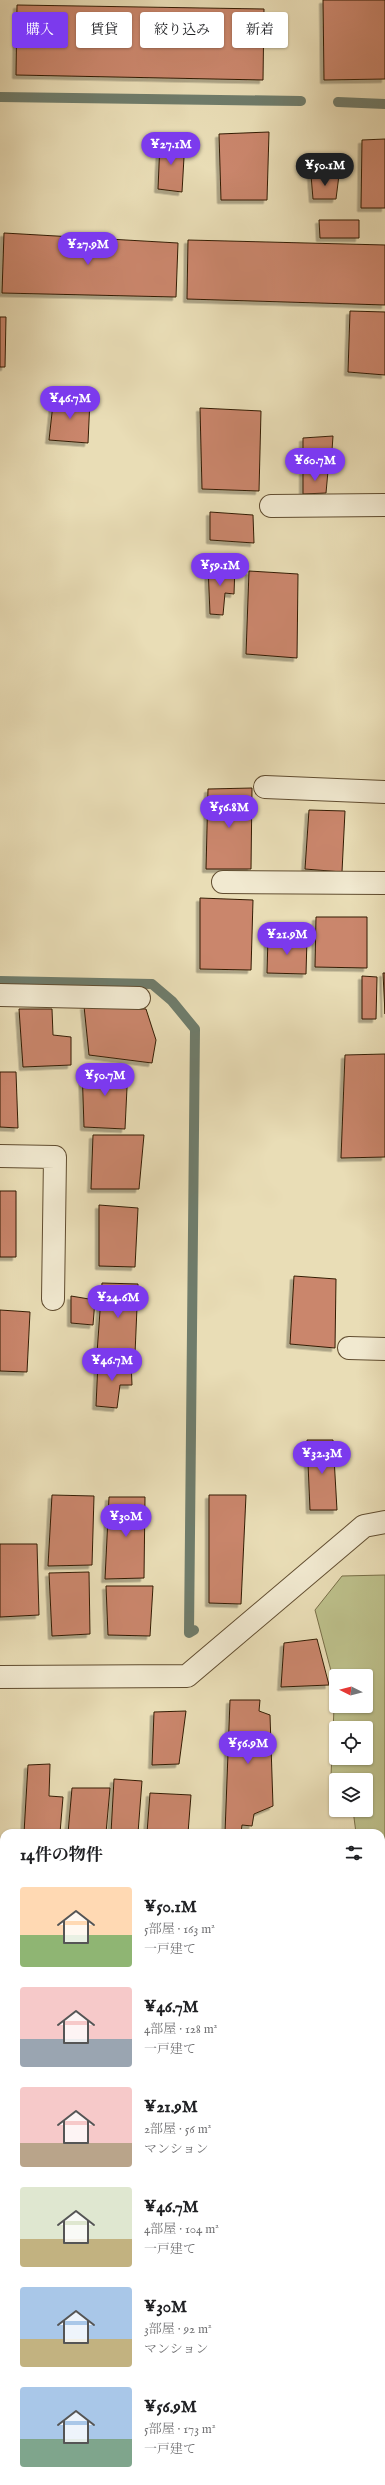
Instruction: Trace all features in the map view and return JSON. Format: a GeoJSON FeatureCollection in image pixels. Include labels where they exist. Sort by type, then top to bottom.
{"type":"FeatureCollection","features":[{"type":"Feature","properties":{"kind":"street"},"geometry":{"type":"LineString","coordinates":[[271,506],[385,505]]}},
{"type":"Feature","properties":{"kind":"street"},"geometry":{"type":"LineString","coordinates":[[265,787],[385,792]]}},
{"type":"Feature","properties":{"kind":"street"},"geometry":{"type":"LineString","coordinates":[[223,882],[385,884]]}},
{"type":"Feature","properties":{"kind":"street"},"geometry":{"type":"LineString","coordinates":[[0,995],[139,998]]}},
{"type":"Feature","properties":{"kind":"street"},"geometry":{"type":"LineString","coordinates":[[0,1156],[55,1157],[52,1299]]}},
{"type":"Feature","properties":{"kind":"street"},"geometry":{"type":"LineString","coordinates":[[348,1348],[385,1349]]}},
{"type":"Feature","properties":{"kind":"street"},"geometry":{"type":"LineString","coordinates":[[0,1677],[187,1676],[364,1526],[385,1522]]}},
{"type":"Feature","properties":{"kind":"green space"},"geometry":{"type":"Polygon","coordinates":[[[385,1575],[385,1829],[355,1829],[354,1817],[373,1817],[373,1773],[331,1773],[331,1765],[373,1765],[373,1721],[333,1721],[334,1713],[373,1713],[373,1669],[331,1669],[315,1610],[342,1576],[385,1575]]]}},
{"type":"Feature","properties":{"kind":"building"},"geometry":{"type":"Polygon","coordinates":[[[323,0],[385,0],[385,79],[324,80],[323,0]]]}},
{"type":"Feature","properties":{"kind":"building"},"geometry":{"type":"Polygon","coordinates":[[[17,5],[264,9],[264,12],[232,12],[232,48],[263,48],[263,80],[16,75],[16,48],[68,48],[68,12],[17,12],[17,5]]]}},
{"type":"Feature","properties":{"kind":"building"},"geometry":{"type":"Polygon","coordinates":[[[269,132],[267,200],[221,200],[219,134],[269,132]]]}},
{"type":"Feature","properties":{"kind":"building"},"geometry":{"type":"Polygon","coordinates":[[[385,139],[385,208],[361,208],[362,140],[385,139]]]}},
{"type":"Feature","properties":{"kind":"building"},"geometry":{"type":"Polygon","coordinates":[[[185,140],[182,192],[158,189],[160,142],[185,140]]]}},
{"type":"Feature","properties":{"kind":"building"},"geometry":{"type":"Polygon","coordinates":[[[311,175],[339,175],[336,199],[313,199],[311,175]]]}},
{"type":"Feature","properties":{"kind":"building"},"geometry":{"type":"Polygon","coordinates":[[[319,220],[359,220],[359,238],[320,238],[319,220]]]}},
{"type":"Feature","properties":{"kind":"building"},"geometry":{"type":"Polygon","coordinates":[[[4,233],[178,243],[176,297],[2,293],[4,233]]]}},
{"type":"Feature","properties":{"kind":"building"},"geometry":{"type":"Polygon","coordinates":[[[188,240],[385,245],[385,305],[187,299],[188,240]]]}},
{"type":"Feature","properties":{"kind":"building"},"geometry":{"type":"Polygon","coordinates":[[[350,311],[385,312],[385,375],[348,372],[350,311]]]}},
{"type":"Feature","properties":{"kind":"building"},"geometry":{"type":"Polygon","coordinates":[[[0,317],[6,317],[5,367],[0,367],[0,317]]]}},
{"type":"Feature","properties":{"kind":"building"},"geometry":{"type":"Polygon","coordinates":[[[54,395],[90,399],[88,443],[49,440],[54,395]]]}},
{"type":"Feature","properties":{"kind":"building"},"geometry":{"type":"Polygon","coordinates":[[[200,408],[261,411],[259,491],[202,489],[200,408]]]}},
{"type":"Feature","properties":{"kind":"building"},"geometry":{"type":"Polygon","coordinates":[[[333,436],[331,465],[303,463],[303,438],[333,436]]]}},
{"type":"Feature","properties":{"kind":"building"},"geometry":{"type":"Polygon","coordinates":[[[303,471],[328,471],[326,493],[303,494],[303,471]]]}},
{"type":"Feature","properties":{"kind":"building"},"geometry":{"type":"Polygon","coordinates":[[[210,512],[253,515],[254,543],[210,540],[210,512]]]}},
{"type":"Feature","properties":{"kind":"building"},"geometry":{"type":"Polygon","coordinates":[[[208,566],[235,566],[234,594],[225,593],[223,615],[210,614],[208,566]]]}},
{"type":"Feature","properties":{"kind":"building"},"geometry":{"type":"Polygon","coordinates":[[[249,571],[298,574],[297,658],[246,654],[249,571]]]}},
{"type":"Feature","properties":{"kind":"building"},"geometry":{"type":"Polygon","coordinates":[[[252,788],[251,869],[206,869],[208,789],[252,788]]]}},
{"type":"Feature","properties":{"kind":"building"},"geometry":{"type":"Polygon","coordinates":[[[309,810],[345,811],[342,872],[305,869],[309,810]]]}},
{"type":"Feature","properties":{"kind":"building"},"geometry":{"type":"Polygon","coordinates":[[[200,898],[253,900],[251,970],[200,969],[200,898]]]}},
{"type":"Feature","properties":{"kind":"building"},"geometry":{"type":"Polygon","coordinates":[[[316,917],[367,917],[367,968],[315,967],[316,917]]]}},
{"type":"Feature","properties":{"kind":"building"},"geometry":{"type":"Polygon","coordinates":[[[268,937],[307,938],[306,974],[267,973],[268,937]]]}},
{"type":"Feature","properties":{"kind":"building"},"geometry":{"type":"Polygon","coordinates":[[[383,973],[385,973],[385,1014],[383,973]]]}},
{"type":"Feature","properties":{"kind":"building"},"geometry":{"type":"Polygon","coordinates":[[[362,976],[377,977],[376,1019],[362,1019],[362,976]]]}},
{"type":"Feature","properties":{"kind":"building"},"geometry":{"type":"Polygon","coordinates":[[[84,1006],[146,1009],[156,1040],[152,1063],[89,1055],[84,1006]]]}},
{"type":"Feature","properties":{"kind":"building"},"geometry":{"type":"Polygon","coordinates":[[[19,1009],[52,1009],[53,1035],[71,1037],[71,1065],[23,1067],[19,1009]]]}},
{"type":"Feature","properties":{"kind":"building"},"geometry":{"type":"Polygon","coordinates":[[[385,1054],[385,1157],[341,1158],[345,1055],[385,1054]]]}},
{"type":"Feature","properties":{"kind":"building"},"geometry":{"type":"Polygon","coordinates":[[[82,1067],[128,1067],[125,1129],[84,1127],[82,1067]]]}},
{"type":"Feature","properties":{"kind":"building"},"geometry":{"type":"Polygon","coordinates":[[[0,1072],[16,1072],[18,1128],[0,1127],[0,1072]]]}},
{"type":"Feature","properties":{"kind":"building"},"geometry":{"type":"Polygon","coordinates":[[[93,1135],[144,1135],[139,1189],[91,1189],[93,1135]]]}},
{"type":"Feature","properties":{"kind":"building"},"geometry":{"type":"Polygon","coordinates":[[[0,1191],[16,1191],[16,1257],[0,1257],[0,1191]]]}},
{"type":"Feature","properties":{"kind":"building"},"geometry":{"type":"Polygon","coordinates":[[[99,1205],[138,1208],[135,1267],[99,1266],[99,1205]]]}},
{"type":"Feature","properties":{"kind":"building"},"geometry":{"type":"Polygon","coordinates":[[[294,1276],[336,1279],[335,1348],[290,1344],[294,1276]]]}},
{"type":"Feature","properties":{"kind":"building"},"geometry":{"type":"Polygon","coordinates":[[[102,1283],[138,1284],[135,1354],[97,1353],[102,1283]]]}},
{"type":"Feature","properties":{"kind":"building"},"geometry":{"type":"Polygon","coordinates":[[[71,1296],[95,1300],[93,1325],[71,1323],[71,1296]]]}},
{"type":"Feature","properties":{"kind":"building"},"geometry":{"type":"Polygon","coordinates":[[[0,1310],[30,1312],[27,1372],[0,1371],[0,1310]]]}},
{"type":"Feature","properties":{"kind":"building"},"geometry":{"type":"Polygon","coordinates":[[[131,1361],[132,1385],[120,1385],[117,1408],[96,1406],[98,1362],[131,1361]]]}},
{"type":"Feature","properties":{"kind":"building"},"geometry":{"type":"Polygon","coordinates":[[[307,1440],[333,1440],[337,1510],[310,1510],[307,1440]]]}},
{"type":"Feature","properties":{"kind":"building"},"geometry":{"type":"Polygon","coordinates":[[[52,1495],[94,1496],[92,1565],[48,1566],[52,1495]]]}},
{"type":"Feature","properties":{"kind":"building"},"geometry":{"type":"Polygon","coordinates":[[[209,1495],[246,1495],[241,1604],[209,1603],[209,1495]]]}},
{"type":"Feature","properties":{"kind":"building"},"geometry":{"type":"Polygon","coordinates":[[[109,1497],[145,1497],[144,1578],[105,1579],[109,1497]]]}},
{"type":"Feature","properties":{"kind":"building"},"geometry":{"type":"Polygon","coordinates":[[[0,1544],[37,1544],[39,1615],[0,1617],[0,1544]]]}},
{"type":"Feature","properties":{"kind":"building"},"geometry":{"type":"Polygon","coordinates":[[[89,1572],[90,1634],[52,1636],[49,1573],[89,1572]]]}},
{"type":"Feature","properties":{"kind":"building"},"geometry":{"type":"Polygon","coordinates":[[[106,1586],[153,1586],[150,1636],[108,1635],[106,1586]]]}},
{"type":"Feature","properties":{"kind":"building"},"geometry":{"type":"Polygon","coordinates":[[[317,1639],[329,1685],[281,1687],[284,1643],[317,1639]]]}},
{"type":"Feature","properties":{"kind":"building"},"geometry":{"type":"Polygon","coordinates":[[[230,1700],[260,1700],[259,1711],[270,1715],[273,1806],[254,1814],[252,1826],[242,1825],[242,1829],[225,1829],[230,1700]]]}},
{"type":"Feature","properties":{"kind":"building"},"geometry":{"type":"Polygon","coordinates":[[[186,1711],[179,1764],[152,1765],[154,1712],[186,1711]]]}},
{"type":"Feature","properties":{"kind":"building"},"geometry":{"type":"Polygon","coordinates":[[[50,1764],[49,1796],[63,1797],[60,1829],[24,1829],[28,1765],[50,1764]]]}},
{"type":"Feature","properties":{"kind":"building"},"geometry":{"type":"Polygon","coordinates":[[[114,1779],[142,1781],[138,1829],[111,1829],[114,1779]]]}},
{"type":"Feature","properties":{"kind":"building"},"geometry":{"type":"Polygon","coordinates":[[[72,1788],[110,1788],[106,1829],[68,1829],[72,1788]]]}},
{"type":"Feature","properties":{"kind":"building"},"geometry":{"type":"Polygon","coordinates":[[[150,1793],[191,1795],[188,1829],[147,1829],[150,1793]]]}},
{"type":"Feature","properties":{"kind":"waterway"},"geometry":{"type":"LineString","coordinates":[[0,97],[301,101]]}},
{"type":"Feature","properties":{"kind":"waterway"},"geometry":{"type":"LineString","coordinates":[[338,102],[385,104]]}},
{"type":"Feature","properties":{"kind":"waterway"},"geometry":{"type":"LineString","coordinates":[[0,981],[152,984],[172,1001],[195,1029],[189,1633],[194,1630]]}}]}
